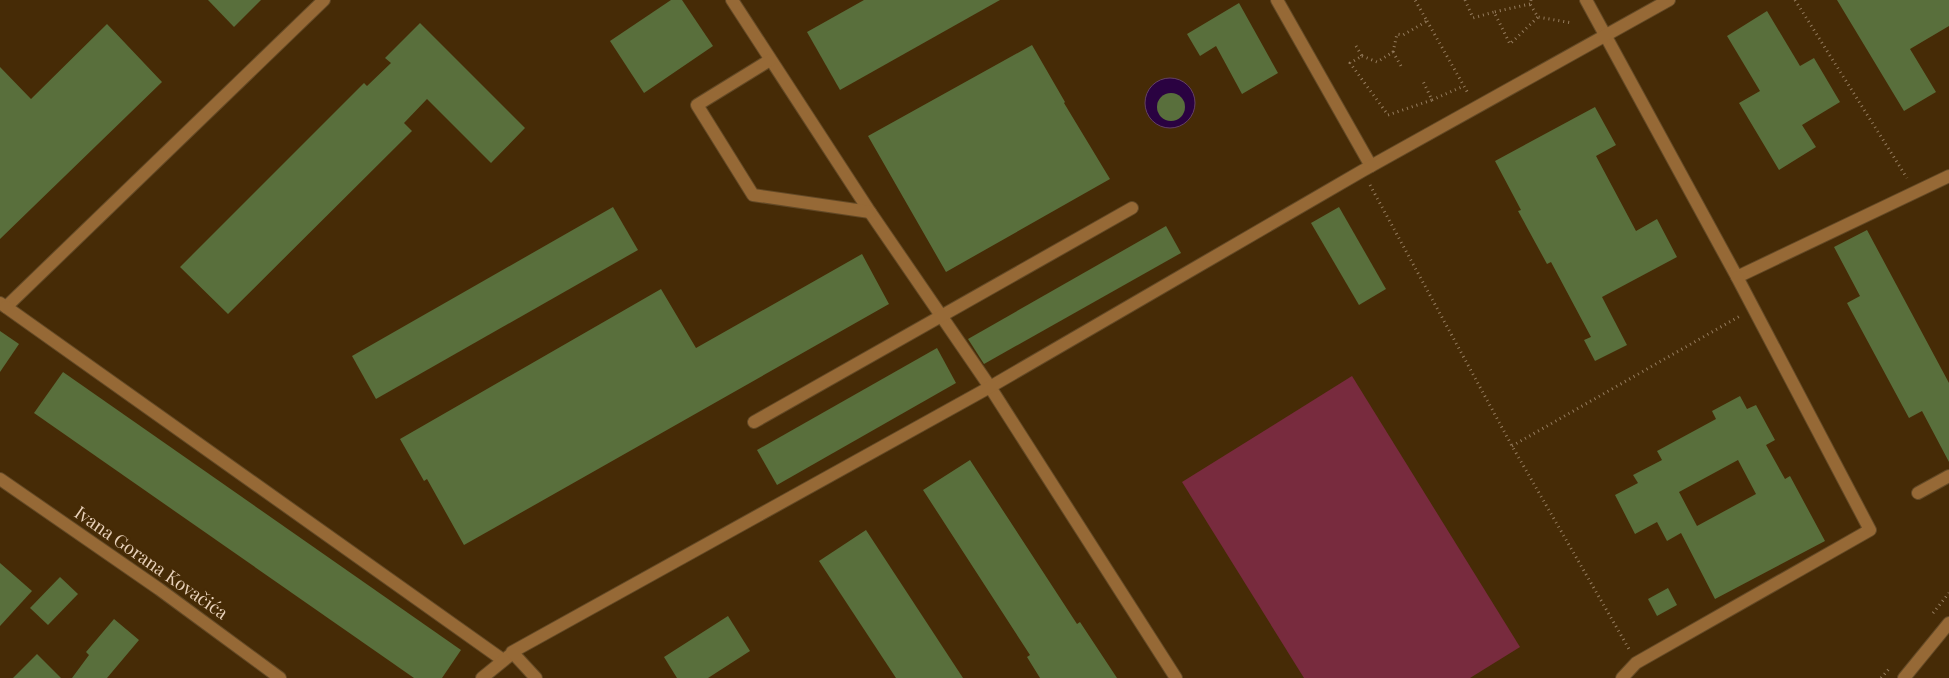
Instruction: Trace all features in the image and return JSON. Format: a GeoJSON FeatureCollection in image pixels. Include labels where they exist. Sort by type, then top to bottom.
{"type":"FeatureCollection","features":[{"type":"Feature","properties":{"kind":"street"},"geometry":{"type":"LineString","coordinates":[[324,0],[3,305],[508,656],[536,678]]}},
{"type":"Feature","properties":{"kind":"street"},"geometry":{"type":"LineString","coordinates":[[732,0],[870,212],[990,387],[1176,678]]}},
{"type":"Feature","properties":{"kind":"street"},"geometry":{"type":"LineString","coordinates":[[1277,0],[1367,168]]}},
{"type":"Feature","properties":{"kind":"street"},"geometry":{"type":"LineString","coordinates":[[1586,0],[1737,277],[1870,530],[1636,663],[1622,678]]}},
{"type":"Feature","properties":{"kind":"street"},"geometry":{"type":"LineString","coordinates":[[482,678],[508,656],[990,387],[1367,168],[1669,0]]}},
{"type":"Feature","properties":{"kind":"street"},"geometry":{"type":"LineString","coordinates":[[770,60],[697,105],[753,195],[870,212]]}},
{"type":"Feature","properties":{"kind":"street"},"geometry":{"type":"LineString","coordinates":[[1737,277],[1949,176]]}},
{"type":"Feature","properties":{"kind":"street"},"geometry":{"type":"LineString","coordinates":[[754,422],[1132,208]]}},
{"type":"Feature","properties":{"kind":"street"},"geometry":{"type":"LineString","coordinates":[[1918,493],[1949,476]]}},
{"type":"Feature","properties":{"kind":"street","name":"Ivana Gorana Kovačića"},"geometry":{"type":"LineString","coordinates":[[0,479],[158,589],[280,678]]}},
{"type":"Feature","properties":{"kind":"street"},"geometry":{"type":"LineString","coordinates":[[1904,678],[1949,623]]}},
{"type":"Feature","properties":{"kind":"path"},"geometry":{"type":"LineString","coordinates":[[1465,0],[1473,18],[1530,2],[1538,17]]}},
{"type":"Feature","properties":{"kind":"path"},"geometry":{"type":"LineString","coordinates":[[1795,0],[1916,191]]}},
{"type":"Feature","properties":{"kind":"path"},"geometry":{"type":"LineString","coordinates":[[1417,1],[1476,107]]}},
{"type":"Feature","properties":{"kind":"path"},"geometry":{"type":"LineString","coordinates":[[1494,12],[1510,44],[1538,17]]}},
{"type":"Feature","properties":{"kind":"path"},"geometry":{"type":"LineString","coordinates":[[1538,17],[1572,23]]}},
{"type":"Feature","properties":{"kind":"path"},"geometry":{"type":"LineString","coordinates":[[1356,46],[1362,56],[1377,62],[1393,52],[1398,34],[1404,35],[1427,22]]}},
{"type":"Feature","properties":{"kind":"path"},"geometry":{"type":"LineString","coordinates":[[1393,52],[1401,66]]}},
{"type":"Feature","properties":{"kind":"path"},"geometry":{"type":"LineString","coordinates":[[1362,56],[1350,63],[1388,115],[1432,100],[1464,86]]}},
{"type":"Feature","properties":{"kind":"path"},"geometry":{"type":"LineString","coordinates":[[1422,79],[1432,100]]}},
{"type":"Feature","properties":{"kind":"path"},"geometry":{"type":"LineString","coordinates":[[1367,168],[1512,446],[1636,663]]}},
{"type":"Feature","properties":{"kind":"path"},"geometry":{"type":"LineString","coordinates":[[1512,446],[1753,308]]}},
{"type":"Feature","properties":{"kind":"shaded area"},"geometry":{"type":"Polygon","coordinates":[[[1170,78],[1188,85],[1195,103],[1188,121],[1170,128],[1152,121],[1145,103],[1152,85],[1170,78]]]}},
{"type":"Feature","properties":{"kind":"shaded area"},"geometry":{"type":"Polygon","coordinates":[[[1352,376],[1520,647],[1470,678],[1304,678],[1182,482],[1352,376]]]}},
{"type":"Feature","properties":{"kind":"building"},"geometry":{"type":"Polygon","coordinates":[[[208,0],[261,0],[234,27],[208,0]]]}},
{"type":"Feature","properties":{"kind":"building"},"geometry":{"type":"Polygon","coordinates":[[[671,0],[682,0],[713,46],[644,93],[610,41],[671,0]]]}},
{"type":"Feature","properties":{"kind":"building"},"geometry":{"type":"Polygon","coordinates":[[[864,0],[1000,0],[840,90],[807,32],[864,0]]]}},
{"type":"Feature","properties":{"kind":"building"},"geometry":{"type":"Polygon","coordinates":[[[1837,0],[1949,0],[1949,26],[1910,49],[1936,92],[1904,111],[1837,0]]]}},
{"type":"Feature","properties":{"kind":"building"},"geometry":{"type":"Polygon","coordinates":[[[1239,3],[1278,73],[1242,94],[1216,46],[1200,56],[1187,34],[1239,3]]]}},
{"type":"Feature","properties":{"kind":"building"},"geometry":{"type":"Polygon","coordinates":[[[1767,11],[1800,66],[1814,58],[1840,102],[1802,125],[1816,147],[1779,170],[1739,103],[1760,91],[1727,36],[1767,11]]]}},
{"type":"Feature","properties":{"kind":"building"},"geometry":{"type":"Polygon","coordinates":[[[420,23],[525,128],[491,163],[427,99],[404,123],[412,131],[228,314],[180,267],[364,83],[367,86],[391,63],[385,58],[420,23]]]}},
{"type":"Feature","properties":{"kind":"building"},"geometry":{"type":"Polygon","coordinates":[[[107,24],[162,82],[0,239],[0,67],[31,99],[107,24]]]}},
{"type":"Feature","properties":{"kind":"building"},"geometry":{"type":"Polygon","coordinates":[[[1032,45],[1064,103],[1110,179],[946,272],[868,136],[1032,45]]]}},
{"type":"Feature","properties":{"kind":"building"},"geometry":{"type":"Polygon","coordinates":[[[1171,93],[1181,97],[1185,107],[1181,117],[1171,121],[1161,117],[1157,107],[1161,97],[1171,93]]]}},
{"type":"Feature","properties":{"kind":"building"},"geometry":{"type":"Polygon","coordinates":[[[1595,107],[1616,145],[1596,156],[1636,231],[1657,219],[1677,257],[1602,297],[1627,345],[1595,361],[1584,340],[1591,337],[1551,262],[1547,264],[1518,211],[1521,210],[1495,161],[1595,107]]]}},
{"type":"Feature","properties":{"kind":"building"},"geometry":{"type":"Polygon","coordinates":[[[613,207],[638,250],[376,399],[352,356],[613,207]]]}},
{"type":"Feature","properties":{"kind":"building"},"geometry":{"type":"Polygon","coordinates":[[[1339,207],[1386,289],[1359,305],[1311,223],[1339,207]]]}},
{"type":"Feature","properties":{"kind":"building"},"geometry":{"type":"Polygon","coordinates":[[[1166,226],[1181,253],[984,364],[968,339],[1166,226]]]}},
{"type":"Feature","properties":{"kind":"building"},"geometry":{"type":"Polygon","coordinates":[[[1867,230],[1949,383],[1949,462],[1922,411],[1909,418],[1847,303],[1860,296],[1834,247],[1867,230]]]}},
{"type":"Feature","properties":{"kind":"building"},"geometry":{"type":"Polygon","coordinates":[[[862,254],[889,304],[464,545],[427,479],[424,481],[400,439],[661,289],[696,348],[862,254]]]}},
{"type":"Feature","properties":{"kind":"building"},"geometry":{"type":"Polygon","coordinates":[[[0,331],[19,344],[0,372],[0,331]]]}},
{"type":"Feature","properties":{"kind":"building"},"geometry":{"type":"Polygon","coordinates":[[[937,348],[956,383],[777,485],[757,450],[937,348]]]}},
{"type":"Feature","properties":{"kind":"building"},"geometry":{"type":"Polygon","coordinates":[[[63,372],[461,650],[442,678],[414,678],[34,413],[63,372]]]}},
{"type":"Feature","properties":{"kind":"building"},"geometry":{"type":"Polygon","coordinates":[[[1740,396],[1747,409],[1756,405],[1775,440],[1766,445],[1785,479],[1790,476],[1825,541],[1715,599],[1681,533],[1667,541],[1657,522],[1635,534],[1615,495],[1638,483],[1633,475],[1662,460],[1657,451],[1716,419],[1712,411],[1740,396]],[[1738,460],[1679,492],[1697,526],[1756,494],[1738,460]]]}},
{"type":"Feature","properties":{"kind":"building"},"geometry":{"type":"Polygon","coordinates":[[[970,460],[1077,624],[1080,622],[1117,678],[1040,678],[1027,657],[1030,655],[923,490],[970,460]]]}},
{"type":"Feature","properties":{"kind":"building"},"geometry":{"type":"Polygon","coordinates":[[[866,530],[963,678],[896,678],[819,561],[866,530]]]}},
{"type":"Feature","properties":{"kind":"building"},"geometry":{"type":"Polygon","coordinates":[[[0,563],[32,591],[0,626],[0,563]]]}},
{"type":"Feature","properties":{"kind":"building"},"geometry":{"type":"Polygon","coordinates":[[[60,577],[78,594],[48,625],[30,608],[60,577]]]}},
{"type":"Feature","properties":{"kind":"building"},"geometry":{"type":"Polygon","coordinates":[[[1668,588],[1677,605],[1657,616],[1648,599],[1668,588]]]}},
{"type":"Feature","properties":{"kind":"building"},"geometry":{"type":"Polygon","coordinates":[[[728,616],[750,651],[708,678],[677,678],[664,657],[728,616]]]}},
{"type":"Feature","properties":{"kind":"building"},"geometry":{"type":"Polygon","coordinates":[[[114,619],[139,640],[107,678],[72,678],[89,655],[86,652],[114,619]]]}},
{"type":"Feature","properties":{"kind":"building"},"geometry":{"type":"Polygon","coordinates":[[[37,654],[61,678],[13,678],[37,654]]]}}]}
